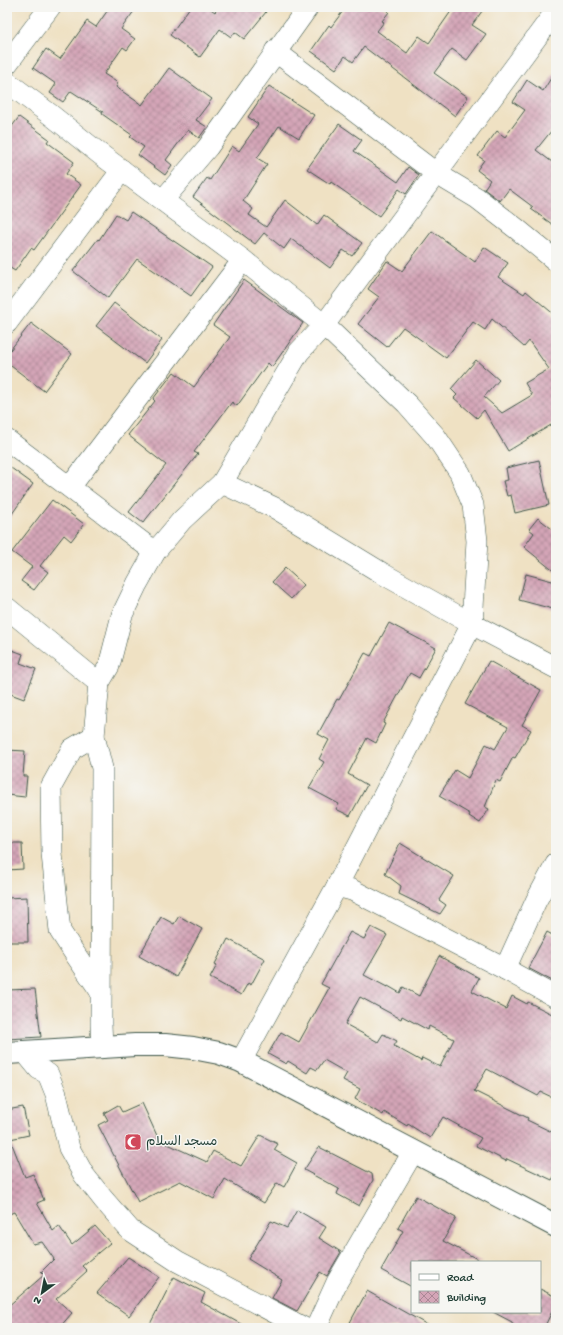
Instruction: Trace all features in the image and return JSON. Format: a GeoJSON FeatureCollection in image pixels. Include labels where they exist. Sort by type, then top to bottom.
{"type":"FeatureCollection","features":[{"type":"Feature","properties":{"kind":"main road"},"geometry":{"type":"LineString","coordinates":[[16,1052],[135,1045],[165,1045],[219,1053],[241,1061],[556,1226]]}},
{"type":"Feature","properties":{"kind":"street"},"geometry":{"type":"LineString","coordinates":[[7,64],[50,7]]}},
{"type":"Feature","properties":{"kind":"street"},"geometry":{"type":"LineString","coordinates":[[163,200],[208,147],[308,7]]}},
{"type":"Feature","properties":{"kind":"street"},"geometry":{"type":"LineString","coordinates":[[102,1047],[100,1024],[102,768],[94,736],[100,683],[109,666],[122,615],[155,552],[182,520],[222,483],[299,352],[324,325],[555,13]]}},
{"type":"Feature","properties":{"kind":"street"},"geometry":{"type":"LineString","coordinates":[[276,51],[437,174],[477,198],[556,261]]}},
{"type":"Feature","properties":{"kind":"street"},"geometry":{"type":"LineString","coordinates":[[7,82],[243,260],[324,325],[407,404],[436,437],[460,473],[473,505],[477,541],[472,624],[337,886],[241,1061]]}},
{"type":"Feature","properties":{"kind":"street"},"geometry":{"type":"LineString","coordinates":[[7,323],[122,170]]}},
{"type":"Feature","properties":{"kind":"street"},"geometry":{"type":"LineString","coordinates":[[70,487],[243,260]]}},
{"type":"Feature","properties":{"kind":"street"},"geometry":{"type":"LineString","coordinates":[[7,440],[155,552]]}},
{"type":"Feature","properties":{"kind":"street"},"geometry":{"type":"LineString","coordinates":[[222,483],[277,509],[472,624],[556,668]]}},
{"type":"Feature","properties":{"kind":"street"},"geometry":{"type":"LineString","coordinates":[[7,608],[100,683]]}},
{"type":"Feature","properties":{"kind":"street"},"geometry":{"type":"LineString","coordinates":[[94,736],[72,749],[51,787],[52,854],[60,931],[74,954],[101,992]]}},
{"type":"Feature","properties":{"kind":"street"},"geometry":{"type":"LineString","coordinates":[[504,969],[536,901],[556,864]]}},
{"type":"Feature","properties":{"kind":"street"},"geometry":{"type":"LineString","coordinates":[[337,886],[352,890],[556,997]]}},
{"type":"Feature","properties":{"kind":"street"},"geometry":{"type":"LineString","coordinates":[[16,1052],[48,1074],[56,1094],[69,1148],[84,1175],[103,1200],[130,1230],[177,1261],[304,1328]]}},
{"type":"Feature","properties":{"kind":"street"},"geometry":{"type":"LineString","coordinates":[[316,1328],[337,1282],[413,1152]]}},
{"type":"Feature","properties":{"kind":"building"},"geometry":{"type":"Polygon","coordinates":[[[110,7],[137,7],[121,29],[135,39],[127,50],[123,47],[104,74],[118,83],[116,87],[142,105],[169,68],[212,99],[196,120],[207,127],[199,138],[188,130],[166,160],[172,165],[165,175],[138,155],[144,147],[130,137],[132,135],[102,114],[103,112],[71,91],[63,102],[50,93],[56,84],[33,68],[46,49],[60,59],[87,21],[96,27],[110,7]]]}},
{"type":"Feature","properties":{"kind":"building"},"geometry":{"type":"Polygon","coordinates":[[[190,7],[208,7],[215,12],[219,7],[259,7],[266,12],[244,39],[235,32],[231,37],[220,29],[200,57],[170,35],[190,7]]]}},
{"type":"Feature","properties":{"kind":"building"},"geometry":{"type":"Polygon","coordinates":[[[346,7],[382,7],[389,12],[377,31],[407,53],[419,36],[429,43],[454,7],[485,7],[472,25],[486,34],[467,60],[452,49],[434,73],[468,97],[455,116],[364,47],[353,62],[345,56],[336,69],[311,51],[329,25],[331,27],[346,7]]]}},
{"type":"Feature","properties":{"kind":"building"},"geometry":{"type":"Polygon","coordinates":[[[556,70],[556,125],[536,150],[556,165],[556,227],[531,209],[533,207],[509,189],[500,201],[484,189],[490,180],[477,170],[484,160],[478,156],[497,131],[505,137],[525,110],[513,102],[527,80],[543,91],[556,70]]]}},
{"type":"Feature","properties":{"kind":"building"},"geometry":{"type":"Polygon","coordinates":[[[269,86],[314,115],[299,138],[279,126],[257,158],[267,164],[243,201],[253,209],[249,215],[266,227],[285,200],[317,225],[324,215],[362,243],[352,256],[343,250],[330,268],[291,239],[284,249],[264,233],[255,244],[193,197],[207,178],[210,180],[232,146],[239,151],[258,124],[248,117],[269,86]]]}},
{"type":"Feature","properties":{"kind":"building"},"geometry":{"type":"Polygon","coordinates":[[[19,117],[49,139],[47,142],[74,162],[66,174],[81,185],[34,250],[31,248],[15,271],[7,266],[7,133],[19,117]]]}},
{"type":"Feature","properties":{"kind":"building"},"geometry":{"type":"Polygon","coordinates":[[[339,124],[362,140],[354,151],[398,182],[408,167],[419,175],[406,194],[399,189],[379,216],[331,182],[330,184],[307,169],[339,124]]]}},
{"type":"Feature","properties":{"kind":"building"},"geometry":{"type":"Polygon","coordinates":[[[131,212],[212,267],[191,296],[137,259],[108,298],[73,271],[98,239],[99,240],[116,214],[126,220],[131,212]]]}},
{"type":"Feature","properties":{"kind":"building"},"geometry":{"type":"Polygon","coordinates":[[[432,231],[475,262],[484,247],[508,263],[498,277],[524,294],[526,291],[556,316],[556,422],[508,451],[484,410],[477,418],[454,398],[457,395],[451,389],[476,360],[499,380],[484,397],[502,413],[532,395],[525,383],[549,369],[529,341],[524,347],[492,319],[485,330],[473,322],[446,358],[403,327],[387,347],[358,324],[379,297],[368,289],[387,261],[402,271],[432,231]]]}},
{"type":"Feature","properties":{"kind":"building"},"geometry":{"type":"Polygon","coordinates":[[[244,280],[303,323],[272,367],[268,363],[237,406],[232,402],[194,452],[198,454],[143,523],[129,512],[166,465],[128,435],[155,401],[153,399],[174,372],[194,387],[230,337],[213,325],[244,280]]]}},
{"type":"Feature","properties":{"kind":"building"},"geometry":{"type":"Polygon","coordinates":[[[114,303],[162,340],[145,363],[96,326],[114,303]]]}},
{"type":"Feature","properties":{"kind":"building"},"geometry":{"type":"Polygon","coordinates":[[[31,323],[72,354],[44,391],[7,363],[7,354],[31,323]]]}},
{"type":"Feature","properties":{"kind":"building"},"geometry":{"type":"Polygon","coordinates":[[[539,460],[549,505],[515,513],[511,495],[507,496],[503,481],[508,480],[506,468],[539,460]]]}},
{"type":"Feature","properties":{"kind":"building"},"geometry":{"type":"Polygon","coordinates":[[[7,465],[33,484],[7,521],[7,465]]]}},
{"type":"Feature","properties":{"kind":"building"},"geometry":{"type":"Polygon","coordinates":[[[52,500],[84,524],[71,541],[64,535],[40,566],[48,572],[34,590],[21,581],[32,567],[12,552],[52,500]]]}},
{"type":"Feature","properties":{"kind":"building"},"geometry":{"type":"Polygon","coordinates":[[[538,518],[556,532],[556,573],[524,547],[534,533],[529,529],[538,518]]]}},
{"type":"Feature","properties":{"kind":"building"},"geometry":{"type":"Polygon","coordinates":[[[285,568],[304,585],[291,599],[272,582],[285,568]]]}},
{"type":"Feature","properties":{"kind":"building"},"geometry":{"type":"Polygon","coordinates":[[[526,574],[556,582],[556,598],[553,609],[519,600],[526,574]]]}},
{"type":"Feature","properties":{"kind":"building"},"geometry":{"type":"Polygon","coordinates":[[[389,623],[436,648],[419,678],[410,673],[383,723],[385,724],[376,743],[367,738],[348,774],[367,785],[350,816],[336,809],[339,804],[309,788],[324,762],[319,759],[329,740],[318,734],[365,653],[371,656],[389,623]]]}},
{"type":"Feature","properties":{"kind":"building"},"geometry":{"type":"Polygon","coordinates":[[[7,648],[23,654],[20,663],[36,669],[24,699],[8,693],[7,694],[7,648]]]}},
{"type":"Feature","properties":{"kind":"building"},"geometry":{"type":"Polygon","coordinates":[[[489,661],[541,690],[522,725],[531,730],[515,758],[513,757],[500,782],[496,780],[485,807],[489,809],[480,823],[469,816],[470,814],[439,796],[455,770],[468,778],[486,744],[495,749],[508,727],[465,704],[489,661]]]}},
{"type":"Feature","properties":{"kind":"building"},"geometry":{"type":"Polygon","coordinates":[[[7,750],[25,751],[23,776],[27,776],[25,797],[7,795],[7,750]]]}},
{"type":"Feature","properties":{"kind":"building"},"geometry":{"type":"Polygon","coordinates":[[[7,843],[22,843],[23,869],[7,870],[7,843]]]}},
{"type":"Feature","properties":{"kind":"building"},"geometry":{"type":"Polygon","coordinates":[[[400,843],[454,876],[439,900],[446,905],[440,914],[399,894],[401,886],[385,874],[400,843]]]}},
{"type":"Feature","properties":{"kind":"building"},"geometry":{"type":"Polygon","coordinates":[[[27,897],[28,942],[7,942],[7,898],[27,897]]]}},
{"type":"Feature","properties":{"kind":"building"},"geometry":{"type":"Polygon","coordinates":[[[179,916],[202,929],[176,977],[139,956],[161,917],[174,924],[179,916]]]}},
{"type":"Feature","properties":{"kind":"building"},"geometry":{"type":"Polygon","coordinates":[[[371,927],[387,935],[364,975],[400,993],[403,987],[419,996],[439,956],[479,978],[472,991],[506,1009],[512,996],[556,1016],[556,1099],[541,1092],[538,1096],[487,1069],[474,1091],[556,1134],[556,1173],[552,1180],[507,1159],[506,1161],[476,1146],[481,1138],[443,1117],[430,1138],[408,1124],[407,1126],[384,1112],[383,1115],[355,1099],[360,1089],[343,1080],[347,1073],[324,1060],[317,1070],[311,1067],[307,1073],[288,1061],[286,1064],[268,1054],[281,1032],[299,1042],[329,988],[321,984],[350,932],[364,939],[371,927]],[[360,997],[345,1024],[378,1042],[383,1034],[397,1041],[394,1046],[421,1061],[422,1058],[440,1067],[454,1039],[429,1026],[428,1030],[402,1016],[401,1019],[360,997]]]}},
{"type":"Feature","properties":{"kind":"building"},"geometry":{"type":"Polygon","coordinates":[[[547,932],[556,937],[556,983],[528,968],[547,932]]]}},
{"type":"Feature","properties":{"kind":"building"},"geometry":{"type":"Polygon","coordinates":[[[228,939],[265,959],[251,985],[248,983],[241,995],[210,978],[217,965],[215,964],[228,939]]]}},
{"type":"Feature","properties":{"kind":"building"},"geometry":{"type":"Polygon","coordinates":[[[35,989],[41,1037],[7,1039],[7,990],[35,989]]]}},
{"type":"Feature","properties":{"kind":"building"},"geometry":{"type":"Polygon","coordinates":[[[142,1103],[159,1140],[207,1162],[213,1151],[241,1166],[260,1135],[278,1144],[274,1150],[297,1163],[284,1187],[277,1183],[264,1203],[225,1179],[214,1199],[180,1181],[138,1202],[98,1125],[108,1120],[104,1113],[118,1105],[122,1112],[142,1103]]]}},
{"type":"Feature","properties":{"kind":"building"},"geometry":{"type":"Polygon","coordinates":[[[23,1107],[29,1135],[10,1139],[25,1177],[33,1174],[44,1200],[37,1203],[53,1231],[59,1226],[72,1245],[95,1226],[110,1243],[82,1266],[87,1271],[56,1299],[72,1313],[59,1328],[7,1328],[7,1307],[44,1275],[41,1272],[54,1259],[42,1242],[33,1244],[14,1212],[7,1215],[7,1110],[23,1107]]]}},
{"type":"Feature","properties":{"kind":"building"},"geometry":{"type":"Polygon","coordinates":[[[319,1147],[372,1174],[373,1180],[359,1206],[337,1194],[339,1189],[304,1170],[319,1147]]]}},
{"type":"Feature","properties":{"kind":"building"},"geometry":{"type":"Polygon","coordinates":[[[416,1196],[456,1218],[443,1241],[481,1261],[411,1261],[411,1286],[381,1270],[403,1231],[398,1228],[416,1196]]]}},
{"type":"Feature","properties":{"kind":"building"},"geometry":{"type":"Polygon","coordinates":[[[297,1210],[326,1227],[319,1238],[341,1252],[327,1276],[320,1272],[297,1311],[272,1298],[282,1280],[248,1259],[271,1221],[287,1228],[297,1210]]]}},
{"type":"Feature","properties":{"kind":"building"},"geometry":{"type":"Polygon","coordinates":[[[128,1257],[159,1277],[129,1316],[97,1293],[128,1257]]]}},
{"type":"Feature","properties":{"kind":"building"},"geometry":{"type":"Polygon","coordinates":[[[174,1277],[205,1293],[201,1302],[248,1328],[148,1328],[174,1277]]]}},
{"type":"Feature","properties":{"kind":"building"},"geometry":{"type":"Polygon","coordinates":[[[541,1290],[556,1297],[556,1303],[544,1328],[519,1328],[512,1324],[512,1322],[495,1313],[541,1313],[541,1290]]]}},
{"type":"Feature","properties":{"kind":"building"},"geometry":{"type":"Polygon","coordinates":[[[367,1291],[433,1328],[347,1328],[367,1291]]]}},
{"type":"Feature","properties":{"kind":"place","name":"مسجد السلام"},"geometry":{"type":"Point","coordinates":[133,1142]}}]}
